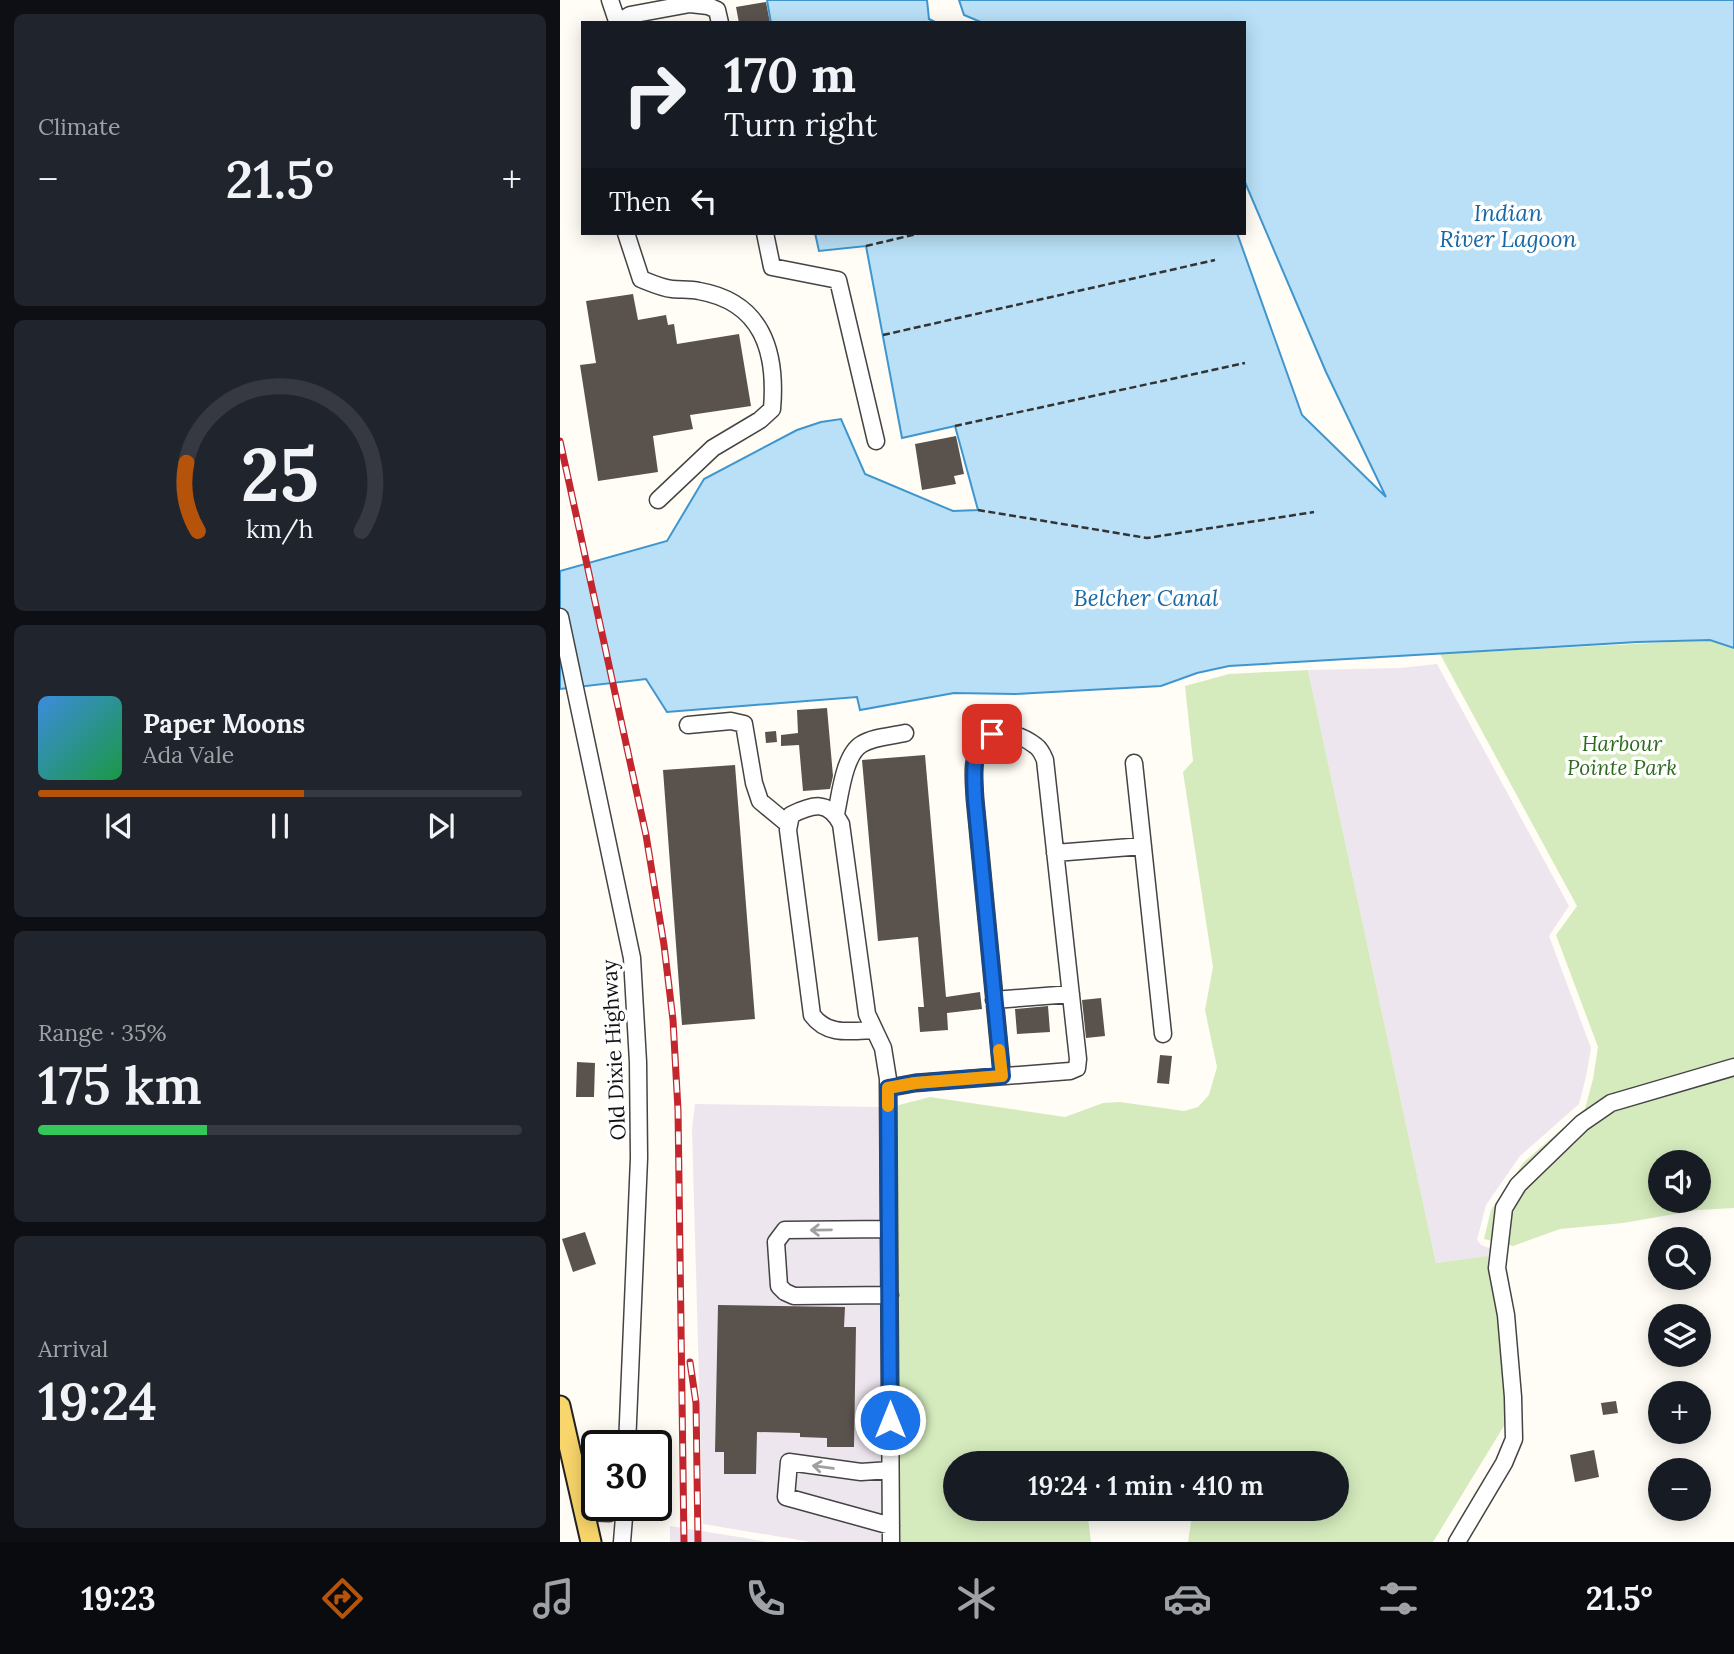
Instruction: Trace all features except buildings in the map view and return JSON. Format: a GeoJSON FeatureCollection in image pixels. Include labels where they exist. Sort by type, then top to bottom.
{"type":"FeatureCollection","features":[{"type":"Feature","properties":{"kind":"main road"},"geometry":{"type":"LineString","coordinates":[[560,1406],[581,1495]]}},
{"type":"Feature","properties":{"kind":"main road"},"geometry":{"type":"LineString","coordinates":[[587,1521],[591,1542]]}},
{"type":"Feature","properties":{"kind":"street"},"geometry":{"type":"LineString","coordinates":[[610,0],[622,15],[652,6],[708,6],[717,10],[720,21]]}},
{"type":"Feature","properties":{"kind":"street"},"geometry":{"type":"LineString","coordinates":[[627,235],[641,279],[669,289],[699,291],[729,299],[747,313],[763,331],[774,386],[772,409],[760,420],[713,448],[658,500]]}},
{"type":"Feature","properties":{"kind":"street"},"geometry":{"type":"LineString","coordinates":[[765,235],[772,267],[838,280],[876,441]]}},
{"type":"Feature","properties":{"kind":"street","name":"Old Dixie Highway"},"geometry":{"type":"LineString","coordinates":[[560,617],[632,958],[638,1062],[639,1158],[628,1430]]}},
{"type":"Feature","properties":{"kind":"street"},"geometry":{"type":"LineString","coordinates":[[688,725],[731,721],[744,724],[754,783],[760,801],[789,825]]}},
{"type":"Feature","properties":{"kind":"street"},"geometry":{"type":"LineString","coordinates":[[836,814],[849,762],[857,747],[864,742],[905,733]]}},
{"type":"Feature","properties":{"kind":"street"},"geometry":{"type":"LineString","coordinates":[[888,1084],[1002,1076],[1076,1068],[1078,1059],[1045,760],[1038,747],[1012,733],[992,734],[982,740],[974,766],[1002,1076]]}},
{"type":"Feature","properties":{"kind":"street"},"geometry":{"type":"LineString","coordinates":[[1134,763],[1163,1034]]}},
{"type":"Feature","properties":{"kind":"street"},"geometry":{"type":"LineString","coordinates":[[874,1030],[833,1031],[818,1024],[811,1015],[789,825],[791,815],[808,806],[826,807],[836,814],[841,824],[867,1014],[883,1048],[888,1084],[891,1534],[786,1497],[789,1462],[861,1472],[890,1470]]}},
{"type":"Feature","properties":{"kind":"street"},"geometry":{"type":"LineString","coordinates":[[1055,853],[1143,846]]}},
{"type":"Feature","properties":{"kind":"street"},"geometry":{"type":"LineString","coordinates":[[994,1000],[1071,993]]}},
{"type":"Feature","properties":{"kind":"street"},"geometry":{"type":"LineString","coordinates":[[1457,1542],[1504,1463],[1514,1439],[1514,1397],[1507,1315],[1497,1268],[1504,1208],[1518,1185],[1582,1123],[1611,1103],[1734,1067]]}},
{"type":"Feature","properties":{"kind":"street"},"geometry":{"type":"LineString","coordinates":[[889,1229],[785,1230],[776,1242],[779,1286],[785,1292],[794,1296],[890,1295]]}},
{"type":"Feature","properties":{"kind":"street"},"geometry":{"type":"LineString","coordinates":[[622,1542],[623,1521]]}},
{"type":"Feature","properties":{"kind":"path"},"geometry":{"type":"LineString","coordinates":[[866,246],[913,235]]}},
{"type":"Feature","properties":{"kind":"path"},"geometry":{"type":"LineString","coordinates":[[883,335],[1215,260]]}},
{"type":"Feature","properties":{"kind":"path"},"geometry":{"type":"LineString","coordinates":[[955,426],[1245,363]]}},
{"type":"Feature","properties":{"kind":"path"},"geometry":{"type":"LineString","coordinates":[[978,510],[1147,538],[1314,512]]}},
{"type":"Feature","properties":{"kind":"shaded area"},"geometry":{"type":"Polygon","coordinates":[[[1437,664],[1569,906],[1549,936],[1591,1048],[1579,1104],[1520,1156],[1486,1205],[1477,1240],[1481,1245],[1492,1249],[1491,1256],[1436,1263],[1308,670],[1400,668],[1437,664]]]}},
{"type":"Feature","properties":{"kind":"shaded area"},"geometry":{"type":"Polygon","coordinates":[[[695,1104],[881,1107],[884,1542],[811,1542],[703,1524],[692,1129],[695,1104]]]}},
{"type":"Feature","properties":{"kind":"shaded area"},"geometry":{"type":"Polygon","coordinates":[[[670,1526],[745,1538],[767,1542],[670,1542],[670,1526]]]}},
{"type":"Feature","properties":{"kind":"green space","name":"Harbour Pointe Park"},"geometry":{"type":"Polygon","coordinates":[[[1710,640],[1734,648],[1734,1208],[1711,1209],[1711,1150],[1648,1150],[1648,1213],[1681,1213],[1623,1223],[1560,1229],[1513,1246],[1484,1239],[1491,1210],[1524,1162],[1585,1109],[1593,1079],[1598,1047],[1556,935],[1577,906],[1440,654],[1710,640]]]}},
{"type":"Feature","properties":{"kind":"green space"},"geometry":{"type":"Polygon","coordinates":[[[1308,670],[1436,1263],[1488,1256],[1500,1317],[1507,1421],[1433,1542],[1188,1542],[1191,1521],[1349,1521],[1349,1451],[943,1451],[943,1521],[1088,1521],[1091,1542],[897,1542],[895,1106],[930,1097],[1065,1117],[1103,1103],[1120,1102],[1184,1111],[1198,1107],[1209,1095],[1217,1067],[1205,1010],[1213,967],[1183,772],[1193,761],[1185,686],[1229,674],[1308,670]]]}},
{"type":"Feature","properties":{"kind":"water"},"geometry":{"type":"Polygon","coordinates":[[[767,0],[927,0],[929,19],[933,21],[771,21],[767,0]]]}},
{"type":"Feature","properties":{"kind":"water","name":"Indian River Lagoon"},"geometry":{"type":"Polygon","coordinates":[[[959,0],[1734,0],[1734,648],[1710,640],[1637,642],[1229,666],[1197,673],[1161,686],[1015,694],[954,693],[860,710],[857,697],[667,712],[646,679],[560,689],[560,571],[667,541],[704,479],[797,430],[841,419],[865,474],[953,511],[978,510],[955,426],[902,438],[866,246],[819,251],[815,235],[1238,235],[1302,415],[1386,497],[1326,372],[1246,185],[1246,21],[978,21],[964,15],[959,0]]]}},
{"type":"Feature","properties":{"kind":"railway"},"geometry":{"type":"LineString","coordinates":[[560,441],[646,835],[673,1020],[678,1110],[684,1542]]}},
{"type":"Feature","properties":{"kind":"railway"},"geometry":{"type":"LineString","coordinates":[[690,1362],[696,1403],[698,1542]]}},
{"type":"Feature","properties":{"kind":"slow traffic"},"geometry":{"type":"LineString","coordinates":[[888,1106],[888,1088],[915,1083],[1002,1076],[999,1050]]}},
{"type":"Feature","properties":{"kind":"route"},"geometry":{"type":"LineString","coordinates":[[890,1420],[888,1088],[915,1083],[1002,1076],[974,766],[982,740],[992,734]]}},
{"type":"Feature","properties":{"kind":"water label","name":"Belcher Canal"},"geometry":{"type":"Point","coordinates":[1146,598]}}]}
